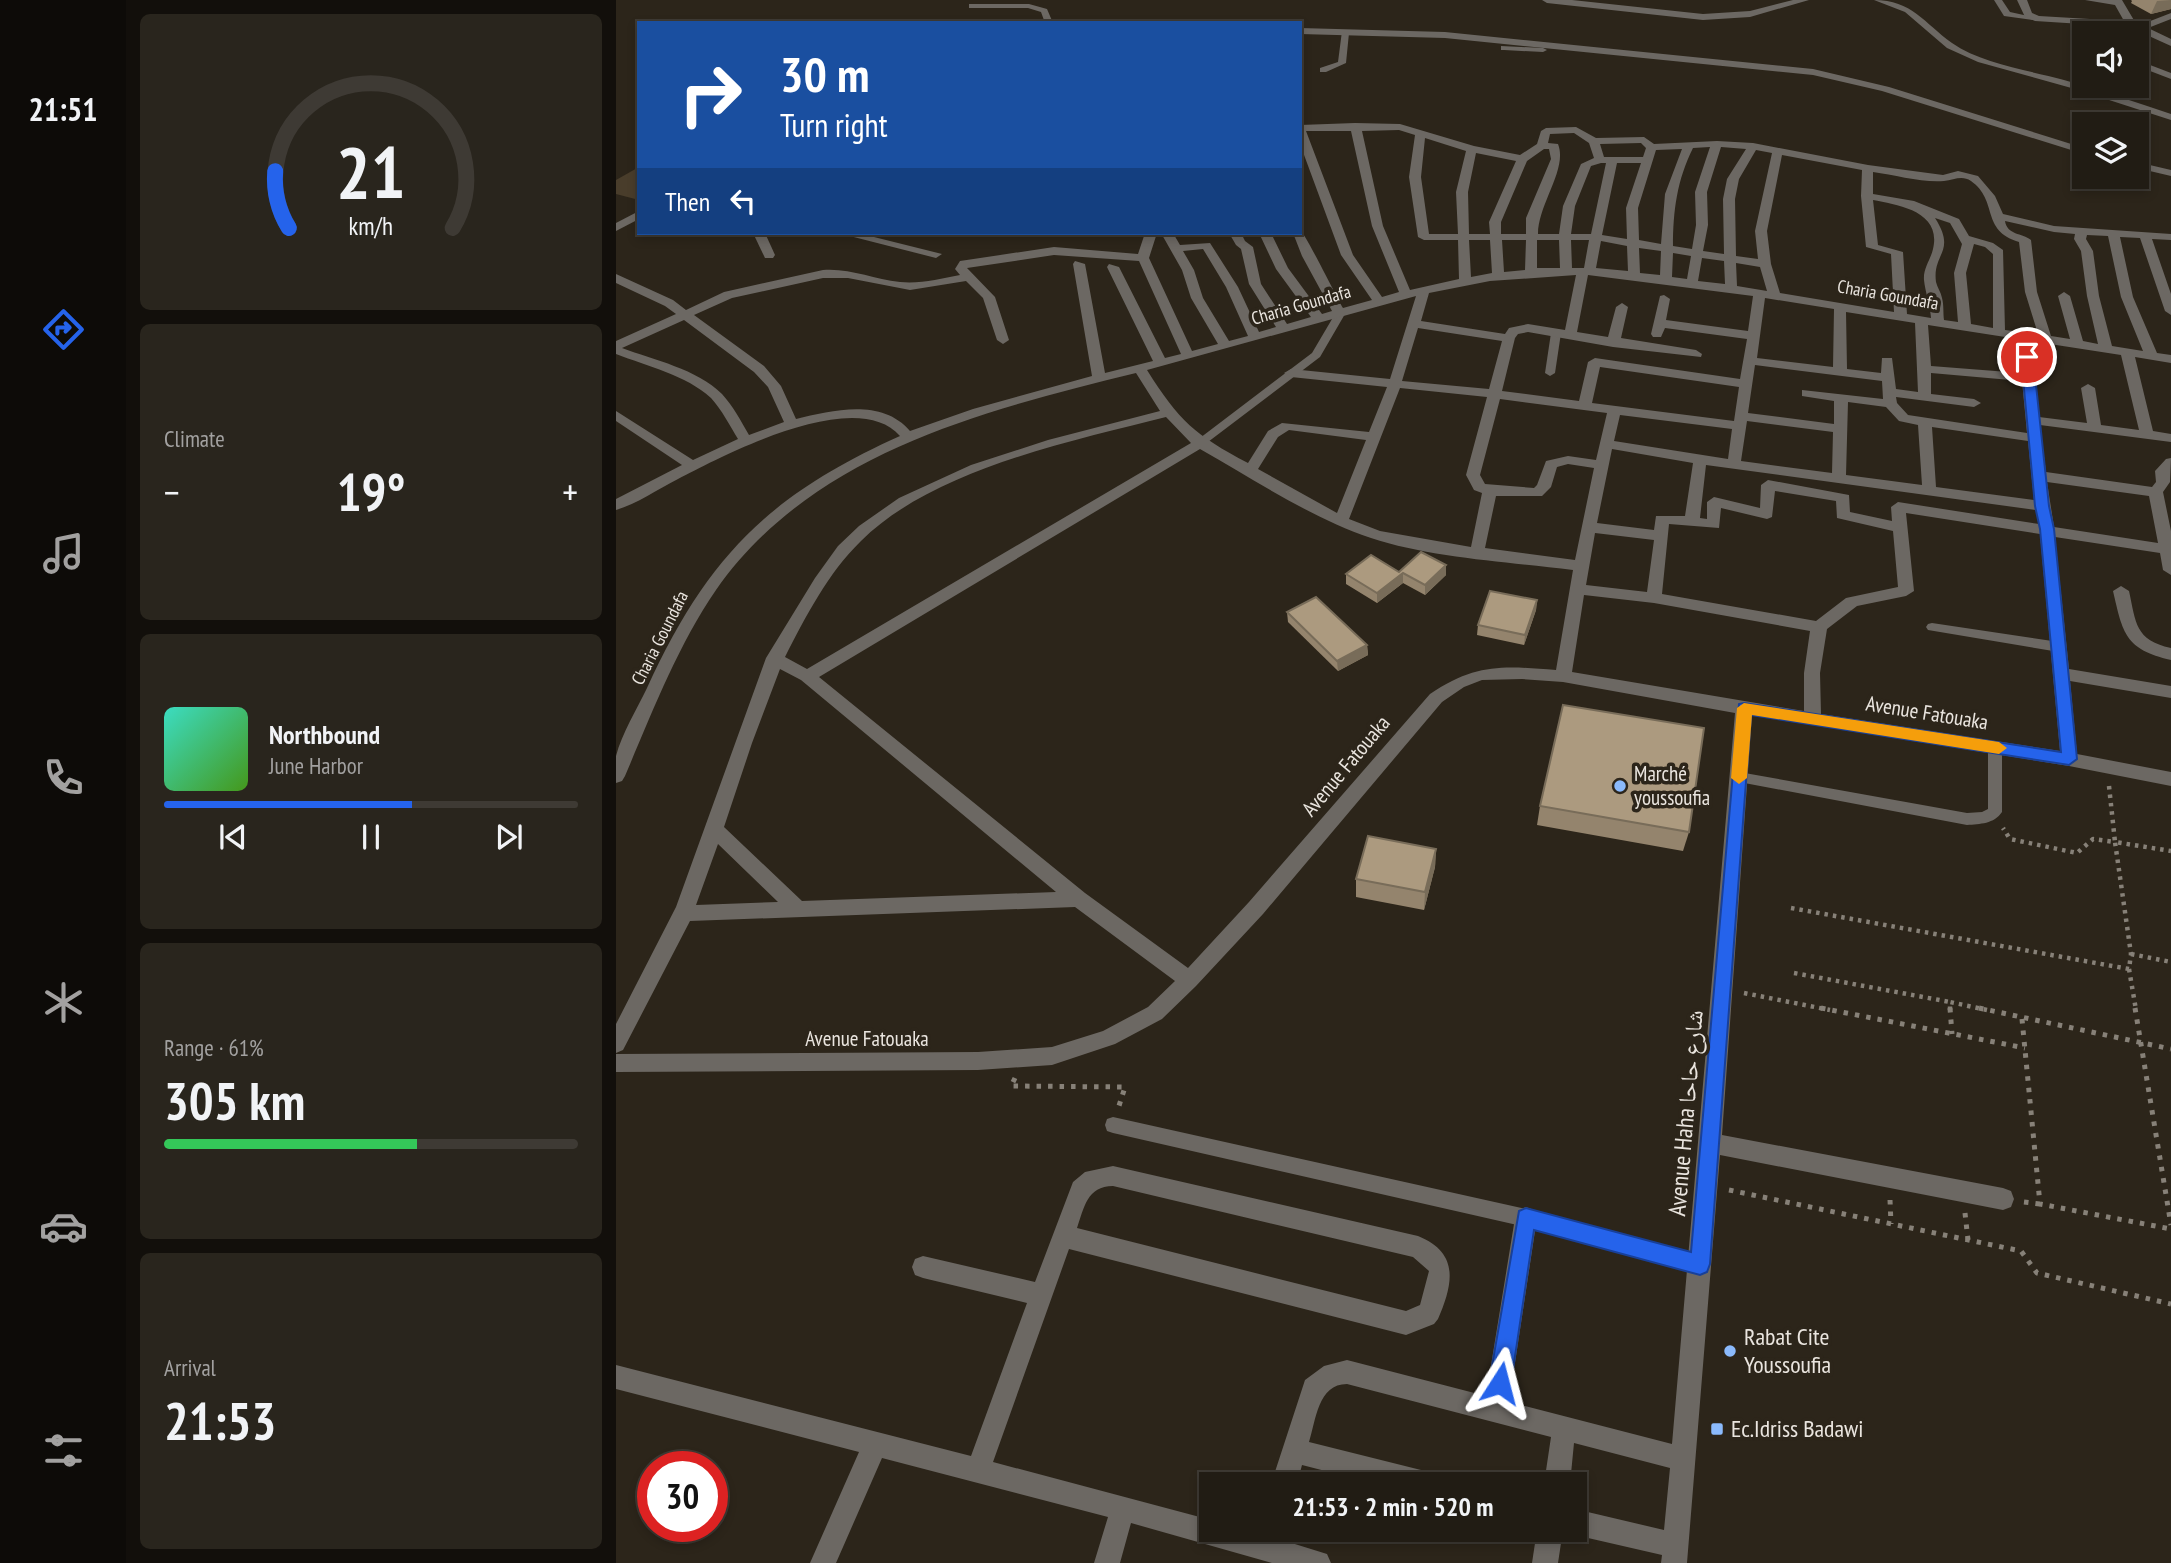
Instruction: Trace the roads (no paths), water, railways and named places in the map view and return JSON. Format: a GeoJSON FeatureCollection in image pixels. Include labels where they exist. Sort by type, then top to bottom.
{"type":"FeatureCollection","features":[{"type":"Feature","properties":{"kind":"street"},"geometry":{"type":"LineString","coordinates":[[1546,0],[1592,2],[1703,17],[1750,14],[1804,0]]}},
{"type":"Feature","properties":{"kind":"street"},"geometry":{"type":"LineString","coordinates":[[1879,0],[1896,3],[1950,46],[1981,61],[2079,87],[2171,117]]}},
{"type":"Feature","properties":{"kind":"street"},"geometry":{"type":"LineString","coordinates":[[2022,0],[2026,12],[2033,18],[2072,22]]}},
{"type":"Feature","properties":{"kind":"street"},"geometry":{"type":"LineString","coordinates":[[2090,0],[2118,1],[2131,21]]}},
{"type":"Feature","properties":{"kind":"street"},"geometry":{"type":"LineString","coordinates":[[2149,25],[2171,16]]}},
{"type":"Feature","properties":{"kind":"street"},"geometry":{"type":"LineString","coordinates":[[1302,31],[1445,36],[1545,50],[1757,65],[1848,79],[2072,147]]}},
{"type":"Feature","properties":{"kind":"street"},"geometry":{"type":"LineString","coordinates":[[2149,35],[2171,43]]}},
{"type":"Feature","properties":{"kind":"street"},"geometry":{"type":"LineString","coordinates":[[2149,68],[2171,76]]}},
{"type":"Feature","properties":{"kind":"street"},"geometry":{"type":"LineString","coordinates":[[1355,126],[1362,149],[1371,203],[1386,256],[1406,295]]}},
{"type":"Feature","properties":{"kind":"street"},"geometry":{"type":"LineString","coordinates":[[1302,128],[1400,127],[1472,149],[1522,159]]}},
{"type":"Feature","properties":{"kind":"street"},"geometry":{"type":"LineString","coordinates":[[1542,146],[1546,131],[1576,130],[1594,141],[1606,160],[1595,237],[1570,335]]}},
{"type":"Feature","properties":{"kind":"street"},"geometry":{"type":"LineString","coordinates":[[1302,133],[1347,255],[1380,303]]}},
{"type":"Feature","properties":{"kind":"street"},"geometry":{"type":"LineString","coordinates":[[1420,133],[1415,177],[1424,237],[1595,237],[1766,264]]}},
{"type":"Feature","properties":{"kind":"street"},"geometry":{"type":"LineString","coordinates":[[1594,141],[1644,139],[1651,147]]}},
{"type":"Feature","properties":{"kind":"street"},"geometry":{"type":"LineString","coordinates":[[1651,147],[1717,144],[1752,146],[1868,168],[1943,178],[1958,174],[1974,178],[1989,196],[2000,227],[2009,235],[2025,240],[2031,292],[2045,338]]}},
{"type":"Feature","properties":{"kind":"street"},"geometry":{"type":"LineString","coordinates":[[1692,284],[1702,225],[1701,192],[1717,144]]}},
{"type":"Feature","properties":{"kind":"street"},"geometry":{"type":"LineString","coordinates":[[1666,280],[1668,201],[1675,173],[1689,145]]}},
{"type":"Feature","properties":{"kind":"street"},"geometry":{"type":"LineString","coordinates":[[1498,276],[1495,222],[1522,159],[1542,146],[1554,146],[1556,159],[1532,218],[1531,272]]}},
{"type":"Feature","properties":{"kind":"street"},"geometry":{"type":"LineString","coordinates":[[1731,289],[1729,199],[1732,179],[1752,146]]}},
{"type":"Feature","properties":{"kind":"street"},"geometry":{"type":"LineString","coordinates":[[1634,275],[1632,208],[1651,147]]}},
{"type":"Feature","properties":{"kind":"street"},"geometry":{"type":"LineString","coordinates":[[1465,281],[1462,192],[1472,149]]}},
{"type":"Feature","properties":{"kind":"street"},"geometry":{"type":"LineString","coordinates":[[1734,463],[1755,337],[1767,294],[1761,231],[1778,150]]}},
{"type":"Feature","properties":{"kind":"street"},"geometry":{"type":"LineString","coordinates":[[1566,271],[1565,235],[1569,206],[1586,164],[1606,160],[1647,160]]}},
{"type":"Feature","properties":{"kind":"street"},"geometry":{"type":"LineString","coordinates":[[1868,168],[1867,196],[1872,247],[1897,252],[1901,317]]}},
{"type":"Feature","properties":{"kind":"street"},"geometry":{"type":"LineString","coordinates":[[2149,168],[2171,173]]}},
{"type":"Feature","properties":{"kind":"street"},"geometry":{"type":"LineString","coordinates":[[1867,196],[1891,198],[1955,221],[1968,244],[1960,273],[1965,327]]}},
{"type":"Feature","properties":{"kind":"street"},"geometry":{"type":"LineString","coordinates":[[1925,211],[1940,239],[1930,281],[1936,298],[1938,323]]}},
{"type":"Feature","properties":{"kind":"street"},"geometry":{"type":"LineString","coordinates":[[616,228],[637,215]]}},
{"type":"Feature","properties":{"kind":"street"},"geometry":{"type":"LineString","coordinates":[[1998,216],[2054,229],[2171,237]]}},
{"type":"Feature","properties":{"kind":"street"},"geometry":{"type":"LineString","coordinates":[[2082,230],[2080,239],[2087,251],[2093,296],[2106,348]]}},
{"type":"Feature","properties":{"kind":"street"},"geometry":{"type":"LineString","coordinates":[[2113,232],[2127,297],[2152,356]]}},
{"type":"Feature","properties":{"kind":"street"},"geometry":{"type":"LineString","coordinates":[[2144,234],[2171,311]]}},
{"type":"Feature","properties":{"kind":"street"},"geometry":{"type":"LineString","coordinates":[[761,235],[769,255]]}},
{"type":"Feature","properties":{"kind":"street"},"geometry":{"type":"LineString","coordinates":[[854,235],[936,254]]}},
{"type":"Feature","properties":{"kind":"street"},"geometry":{"type":"LineString","coordinates":[[1150,235],[1143,258],[1188,356]]}},
{"type":"Feature","properties":{"kind":"street"},"geometry":{"type":"LineString","coordinates":[[1168,235],[1188,270],[1197,298],[1225,346]]}},
{"type":"Feature","properties":{"kind":"street"},"geometry":{"type":"LineString","coordinates":[[1236,235],[1240,243],[1247,247],[1255,284],[1284,329]]}},
{"type":"Feature","properties":{"kind":"street"},"geometry":{"type":"LineString","coordinates":[[1266,235],[1282,269],[1320,320]]}},
{"type":"Feature","properties":{"kind":"street"},"geometry":{"type":"LineString","coordinates":[[1300,235],[1308,256],[1340,314]]}},
{"type":"Feature","properties":{"kind":"street"},"geometry":{"type":"LineString","coordinates":[[1964,238],[1989,245],[1999,253],[1998,331]]}},
{"type":"Feature","properties":{"kind":"street"},"geometry":{"type":"LineString","coordinates":[[1175,249],[1206,245],[1231,287],[1255,337]]}},
{"type":"Feature","properties":{"kind":"street"},"geometry":{"type":"LineString","coordinates":[[1003,340],[989,297],[960,267],[969,262],[1054,251],[1143,258]]}},
{"type":"Feature","properties":{"kind":"street"},"geometry":{"type":"LineString","coordinates":[[1079,264],[1098,378]]}},
{"type":"Feature","properties":{"kind":"street"},"geometry":{"type":"LineString","coordinates":[[1113,267],[1161,363]]}},
{"type":"Feature","properties":{"kind":"street","name":"Charia Goundafa"},"geometry":{"type":"LineString","coordinates":[[616,776],[689,617],[719,573],[756,532],[822,482],[909,438],[965,417],[1098,378],[1188,356],[1424,290],[1531,272],[1586,271],[1634,275],[2171,359]]}},
{"type":"Feature","properties":{"kind":"street"},"geometry":{"type":"LineString","coordinates":[[616,348],[683,313],[748,289],[831,273],[890,284],[918,286],[968,276]]}},
{"type":"Feature","properties":{"kind":"street"},"geometry":{"type":"LineString","coordinates":[[616,278],[658,297],[683,313],[765,375],[777,391],[792,425]]}},
{"type":"Feature","properties":{"kind":"street"},"geometry":{"type":"LineString","coordinates":[[1341,521],[1395,383],[1424,290]]}},
{"type":"Feature","properties":{"kind":"street"},"geometry":{"type":"LineString","coordinates":[[2064,296],[2077,343]]}},
{"type":"Feature","properties":{"kind":"street"},"geometry":{"type":"LineString","coordinates":[[1655,348],[1664,299]]}},
{"type":"Feature","properties":{"kind":"street"},"geometry":{"type":"LineString","coordinates":[[1840,306],[1840,372]]}},
{"type":"Feature","properties":{"kind":"street"},"geometry":{"type":"LineString","coordinates":[[1613,343],[1622,307]]}},
{"type":"Feature","properties":{"kind":"street"},"geometry":{"type":"LineString","coordinates":[[1921,320],[1924,397]]}},
{"type":"Feature","properties":{"kind":"street"},"geometry":{"type":"LineString","coordinates":[[1659,323],[1755,337]]}},
{"type":"Feature","properties":{"kind":"street"},"geometry":{"type":"LineString","coordinates":[[1414,324],[1509,338]]}},
{"type":"Feature","properties":{"kind":"street"},"geometry":{"type":"LineString","coordinates":[[1600,465],[1558,461],[1551,464],[1544,488],[1537,494],[1490,491],[1479,487],[1473,475],[1513,331],[1522,328],[1696,354]]}},
{"type":"Feature","properties":{"kind":"street"},"geometry":{"type":"LineString","coordinates":[[2024,336],[2042,506],[2047,529],[2069,759]]}},
{"type":"Feature","properties":{"kind":"street"},"geometry":{"type":"LineString","coordinates":[[1585,406],[1599,341]]}},
{"type":"Feature","properties":{"kind":"street"},"geometry":{"type":"LineString","coordinates":[[616,348],[707,389],[721,402],[747,442]]}},
{"type":"Feature","properties":{"kind":"street"},"geometry":{"type":"LineString","coordinates":[[2127,351],[2147,434]]}},
{"type":"Feature","properties":{"kind":"street"},"geometry":{"type":"LineString","coordinates":[[1752,361],[1840,372],[1889,391],[1974,403]]}},
{"type":"Feature","properties":{"kind":"street"},"geometry":{"type":"LineString","coordinates":[[1887,361],[1889,391],[1904,418],[2036,438]]}},
{"type":"Feature","properties":{"kind":"street"},"geometry":{"type":"LineString","coordinates":[[1595,362],[1747,384]]}},
{"type":"Feature","properties":{"kind":"street"},"geometry":{"type":"LineString","coordinates":[[1139,368],[1182,430],[1200,443],[1341,521],[1402,541],[1580,566]]}},
{"type":"Feature","properties":{"kind":"street"},"geometry":{"type":"LineString","coordinates":[[1925,369],[2029,378]]}},
{"type":"Feature","properties":{"kind":"street"},"geometry":{"type":"LineString","coordinates":[[1292,373],[1494,394],[1614,411],[1839,429]]}},
{"type":"Feature","properties":{"kind":"street"},"geometry":{"type":"LineString","coordinates":[[2088,388],[2095,428]]}},
{"type":"Feature","properties":{"kind":"street"},"geometry":{"type":"LineString","coordinates":[[1807,393],[1841,398],[1889,391]]}},
{"type":"Feature","properties":{"kind":"street"},"geometry":{"type":"LineString","coordinates":[[1839,477],[1841,398]]}},
{"type":"Feature","properties":{"kind":"street"},"geometry":{"type":"LineString","coordinates":[[1563,676],[1580,566],[1600,465],[1614,411]]}},
{"type":"Feature","properties":{"kind":"street"},"geometry":{"type":"LineString","coordinates":[[616,1044],[683,913],[749,720],[774,658],[806,601],[848,544],[871,523],[937,485],[974,470],[1084,435],[1167,412]]}},
{"type":"Feature","properties":{"kind":"street"},"geometry":{"type":"LineString","coordinates":[[617,503],[747,442],[792,425],[835,414],[865,414],[888,419],[909,438]]}},
{"type":"Feature","properties":{"kind":"street"},"geometry":{"type":"LineString","coordinates":[[616,415],[693,466]]}},
{"type":"Feature","properties":{"kind":"street"},"geometry":{"type":"LineString","coordinates":[[2034,420],[2171,438]]}},
{"type":"Feature","properties":{"kind":"street"},"geometry":{"type":"LineString","coordinates":[[1925,422],[1929,490]]}},
{"type":"Feature","properties":{"kind":"street"},"geometry":{"type":"LineString","coordinates":[[1250,471],[1273,434],[1287,426],[1374,437]]}},
{"type":"Feature","properties":{"kind":"street"},"geometry":{"type":"LineString","coordinates":[[807,676],[1200,443]]}},
{"type":"Feature","properties":{"kind":"street"},"geometry":{"type":"LineString","coordinates":[[1606,444],[1700,460],[2042,506]]}},
{"type":"Feature","properties":{"kind":"street"},"geometry":{"type":"LineString","coordinates":[[1692,522],[1700,460]]}},
{"type":"Feature","properties":{"kind":"street"},"geometry":{"type":"LineString","coordinates":[[2171,462],[2162,471],[2171,570]]}},
{"type":"Feature","properties":{"kind":"street"},"geometry":{"type":"LineString","coordinates":[[2039,476],[2164,486]]}},
{"type":"Feature","properties":{"kind":"street"},"geometry":{"type":"LineString","coordinates":[[1654,598],[1662,536],[1661,519],[1714,524],[1714,502],[1767,514],[1768,485],[1844,498],[1842,515],[1900,528]]}},
{"type":"Feature","properties":{"kind":"street"},"geometry":{"type":"LineString","coordinates":[[1477,552],[1490,491]]}},
{"type":"Feature","properties":{"kind":"street"},"geometry":{"type":"LineString","coordinates":[[1813,718],[1812,674],[1818,627],[1852,601],[1906,591],[1898,507],[2168,550]]}},
{"type":"Feature","properties":{"kind":"street"},"geometry":{"type":"LineString","coordinates":[[1589,527],[1662,536]]}},
{"type":"Feature","properties":{"kind":"street"},"geometry":{"type":"LineString","coordinates":[[1576,589],[1654,598],[1818,627]]}},
{"type":"Feature","properties":{"kind":"street"},"geometry":{"type":"LineString","coordinates":[[2121,591],[2133,635],[2139,644],[2152,651],[2171,654]]}},
{"type":"Feature","properties":{"kind":"street"},"geometry":{"type":"LineString","coordinates":[[774,658],[807,676],[1078,899],[1189,980]]}},
{"type":"Feature","properties":{"kind":"street","name":"Avenue Fatouaka"},"geometry":{"type":"LineString","coordinates":[[616,1063],[965,1061],[1052,1056],[1108,1038],[1155,1013],[1189,980],[1256,908],[1436,698],[1458,683],[1481,674],[1563,676],[1744,708],[2069,759],[2171,779]]}},
{"type":"Feature","properties":{"kind":"street"},"geometry":{"type":"LineString","coordinates":[[2062,674],[2171,692]]}},
{"type":"Feature","properties":{"kind":"street","name":"Avenue Haha شارع حاحا"},"geometry":{"type":"LineString","coordinates":[[1674,1554],[1711,1143],[1744,708]]}},
{"type":"Feature","properties":{"kind":"street"},"geometry":{"type":"LineString","coordinates":[[714,828],[799,910]]}},
{"type":"Feature","properties":{"kind":"street"},"geometry":{"type":"LineString","coordinates":[[683,913],[1078,899]]}},
{"type":"Feature","properties":{"kind":"street"},"geometry":{"type":"LineString","coordinates":[[1711,1143],[2003,1199]]}},
{"type":"Feature","properties":{"kind":"street"},"geometry":{"type":"LineString","coordinates":[[978,1470],[1041,1295],[1063,1236],[1082,1188],[1100,1175],[1418,1247],[1435,1260],[1440,1270],[1430,1311],[1426,1316],[1406,1323],[1063,1236]]}},
{"type":"Feature","properties":{"kind":"street"},"geometry":{"type":"LineString","coordinates":[[1496,1411],[1526,1218]]}},
{"type":"Feature","properties":{"kind":"street"},"geometry":{"type":"LineString","coordinates":[[923,1267],[1041,1295]]}},
{"type":"Feature","properties":{"kind":"street"},"geometry":{"type":"LineString","coordinates":[[1288,1472],[1313,1388],[1336,1371],[1682,1459]]}},
{"type":"Feature","properties":{"kind":"street"},"geometry":{"type":"LineString","coordinates":[[616,1377],[1123,1508],[1199,1524]]}},
{"type":"Feature","properties":{"kind":"street"},"geometry":{"type":"LineString","coordinates":[[1558,1472],[1564,1428]]}},
{"type":"Feature","properties":{"kind":"street"},"geometry":{"type":"LineString","coordinates":[[823,1563],[876,1443]]}},
{"type":"Feature","properties":{"kind":"street"},"geometry":{"type":"LineString","coordinates":[[1294,1451],[1377,1472]]}},
{"type":"Feature","properties":{"kind":"street"},"geometry":{"type":"LineString","coordinates":[[1107,1563],[1123,1508]]}},
{"type":"Feature","properties":{"kind":"street"},"geometry":{"type":"LineString","coordinates":[[1587,1525],[1674,1554]]}},
{"type":"Feature","properties":{"kind":"street"},"geometry":{"type":"LineString","coordinates":[[1275,1542],[1318,1563]]}},
{"type":"Feature","properties":{"kind":"street"},"geometry":{"type":"LineString","coordinates":[[1545,1563],[1548,1542]]}},
{"type":"Feature","properties":{"kind":"lane"},"geometry":{"type":"LineString","coordinates":[[1998,0],[2007,14],[2033,18]]}},
{"type":"Feature","properties":{"kind":"lane"},"geometry":{"type":"LineString","coordinates":[[972,6],[1034,7],[1044,11],[1048,21]]}},
{"type":"Feature","properties":{"kind":"lane"},"geometry":{"type":"LineString","coordinates":[[1323,70],[1342,63],[1345,33]]}},
{"type":"Feature","properties":{"kind":"lane"},"geometry":{"type":"LineString","coordinates":[[1504,48],[1545,50]]}},
{"type":"Feature","properties":{"kind":"lane"},"geometry":{"type":"LineString","coordinates":[[1200,443],[1316,355],[1340,314]]}},
{"type":"Feature","properties":{"kind":"lane"},"geometry":{"type":"LineString","coordinates":[[1550,373],[1556,333]]}},
{"type":"Feature","properties":{"kind":"lane"},"geometry":{"type":"LineString","coordinates":[[1932,627],[2059,647]]}},
{"type":"Feature","properties":{"kind":"lane"},"geometry":{"type":"LineString","coordinates":[[616,738],[633,738]]}},
{"type":"Feature","properties":{"kind":"lane"},"geometry":{"type":"LineString","coordinates":[[1739,778],[1967,819],[1984,818],[1995,812],[1995,747]]}},
{"type":"Feature","properties":{"kind":"lane"},"geometry":{"type":"LineString","coordinates":[[1114,1125],[1526,1218],[1700,1264]]}},
{"type":"Feature","properties":{"kind":"place","name":"Marché youssoufia"},"geometry":{"type":"Point","coordinates":[1620,786]}},
{"type":"Feature","properties":{"kind":"place","name":"Rabat Cite Youssoufia"},"geometry":{"type":"Point","coordinates":[1730,1351]}},
{"type":"Feature","properties":{"kind":"place","name":"Ec.Idriss Badawi"},"geometry":{"type":"Point","coordinates":[1717,1429]}}]}
